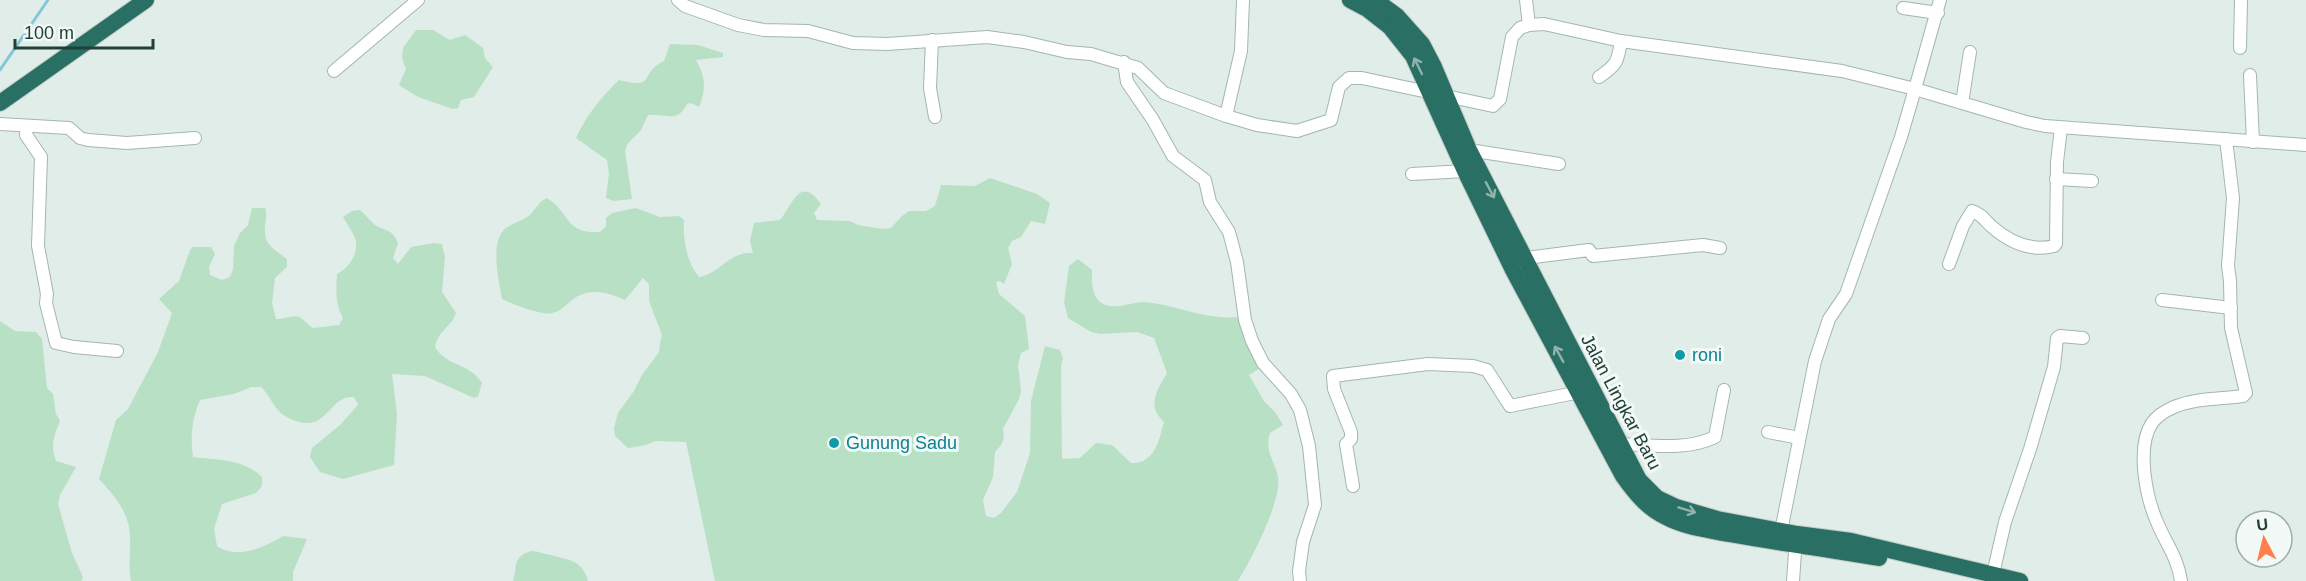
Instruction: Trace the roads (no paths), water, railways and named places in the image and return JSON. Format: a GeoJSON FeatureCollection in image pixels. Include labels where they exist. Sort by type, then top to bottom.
{"type":"FeatureCollection","features":[{"type":"Feature","properties":{"kind":"highway"},"geometry":{"type":"LineString","coordinates":[[0,103],[146,0]]}},
{"type":"Feature","properties":{"kind":"highway","name":"Jalan Lingkar Baru"},"geometry":{"type":"LineString","coordinates":[[1350,0],[1367,9],[1390,27],[1404,42],[1438,94],[1470,150],[1639,480],[1657,498],[1676,507],[1718,519],[1847,552],[1944,571],[1975,581]]}},
{"type":"Feature","properties":{"kind":"highway","name":"Jalan Lingkar Baru"},"geometry":{"type":"LineString","coordinates":[[1375,0],[1397,15],[1422,44],[1434,68],[1438,94],[1465,171],[1513,270],[1623,476],[1636,495],[1669,519],[1713,531],[1851,541],[2020,581]]}},
{"type":"Feature","properties":{"kind":"street"},"geometry":{"type":"LineString","coordinates":[[334,71],[418,0]]}},
{"type":"Feature","properties":{"kind":"street"},"geometry":{"type":"LineString","coordinates":[[678,0],[685,6],[748,28],[807,31],[853,43],[887,44],[987,37],[1024,42],[1067,52],[1091,54],[1138,68],[1164,93],[1257,125],[1297,131],[1331,120],[1339,87],[1349,78],[1362,78],[1489,106],[1498,103],[1512,37],[1516,31],[1529,25],[1544,24],[1622,41],[1842,71],[1915,88],[2026,122],[2061,128],[2306,145]]}},
{"type":"Feature","properties":{"kind":"street"},"geometry":{"type":"LineString","coordinates":[[1226,116],[1241,51],[1243,0]]}},
{"type":"Feature","properties":{"kind":"street"},"geometry":{"type":"LineString","coordinates":[[1526,0],[1529,25]]}},
{"type":"Feature","properties":{"kind":"street"},"geometry":{"type":"LineString","coordinates":[[2240,48],[2241,0]]}},
{"type":"Feature","properties":{"kind":"street"},"geometry":{"type":"LineString","coordinates":[[1793,581],[1791,537],[1799,438],[1815,361],[1829,319],[1846,294],[1901,137],[1939,6],[1903,8]]}},
{"type":"Feature","properties":{"kind":"street"},"geometry":{"type":"LineString","coordinates":[[932,40],[930,88],[935,117]]}},
{"type":"Feature","properties":{"kind":"street"},"geometry":{"type":"LineString","coordinates":[[1599,77],[1613,68],[1618,60],[1622,41]]}},
{"type":"Feature","properties":{"kind":"street"},"geometry":{"type":"LineString","coordinates":[[1962,103],[1970,51]]}},
{"type":"Feature","properties":{"kind":"street"},"geometry":{"type":"LineString","coordinates":[[1124,62],[1127,82],[1153,120],[1173,156],[1205,180],[1210,202],[1232,242],[1245,320],[1252,341],[1263,363],[1291,394],[1300,410],[1309,446],[1315,505],[1303,542],[1300,581]]}},
{"type":"Feature","properties":{"kind":"street"},"geometry":{"type":"LineString","coordinates":[[2250,75],[2253,142]]}},
{"type":"Feature","properties":{"kind":"street"},"geometry":{"type":"LineString","coordinates":[[0,124],[69,128],[80,138],[127,143],[195,138]]}},
{"type":"Feature","properties":{"kind":"street"},"geometry":{"type":"LineString","coordinates":[[27,126],[26,135],[41,157],[38,246],[46,303],[56,343],[117,351]]}},
{"type":"Feature","properties":{"kind":"street"},"geometry":{"type":"LineString","coordinates":[[1949,264],[1963,226],[1970,212],[1974,211],[2001,234],[2016,242],[2037,248],[2056,244],[2056,179],[2061,128]]}},
{"type":"Feature","properties":{"kind":"street"},"geometry":{"type":"LineString","coordinates":[[2181,581],[2178,563],[2150,504],[2144,444],[2152,422],[2173,407],[2245,395],[2246,390],[2231,328],[2228,266],[2233,198],[2226,139]]}},
{"type":"Feature","properties":{"kind":"street"},"geometry":{"type":"LineString","coordinates":[[1470,150],[1559,164]]}},
{"type":"Feature","properties":{"kind":"street"},"geometry":{"type":"LineString","coordinates":[[1412,174],[1465,171]]}},
{"type":"Feature","properties":{"kind":"street"},"geometry":{"type":"LineString","coordinates":[[2056,179],[2092,181]]}},
{"type":"Feature","properties":{"kind":"street"},"geometry":{"type":"LineString","coordinates":[[1526,258],[1590,250],[1593,256],[1703,245],[1720,248]]}},
{"type":"Feature","properties":{"kind":"street"},"geometry":{"type":"LineString","coordinates":[[2162,300],[2231,308]]}},
{"type":"Feature","properties":{"kind":"street"},"geometry":{"type":"LineString","coordinates":[[1993,573],[2005,522],[2054,368],[2056,340],[2060,336],[2083,338]]}},
{"type":"Feature","properties":{"kind":"street"},"geometry":{"type":"LineString","coordinates":[[1353,486],[1346,444],[1351,439],[1351,432],[1334,388],[1333,376],[1444,364],[1487,370],[1510,406],[1580,392]]}},
{"type":"Feature","properties":{"kind":"street"},"geometry":{"type":"LineString","coordinates":[[1620,444],[1687,445],[1715,437],[1724,390]]}},
{"type":"Feature","properties":{"kind":"street"},"geometry":{"type":"LineString","coordinates":[[1768,432],[1799,438]]}},
{"type":"Feature","properties":{"kind":"waterway"},"geometry":{"type":"LineString","coordinates":[[0,70],[48,0]]}},
{"type":"Feature","properties":{"kind":"place","name":"roni"},"geometry":{"type":"Point","coordinates":[1680,355]}},
{"type":"Feature","properties":{"kind":"place","name":"Gunung Sadu"},"geometry":{"type":"Point","coordinates":[834,443]}}]}
